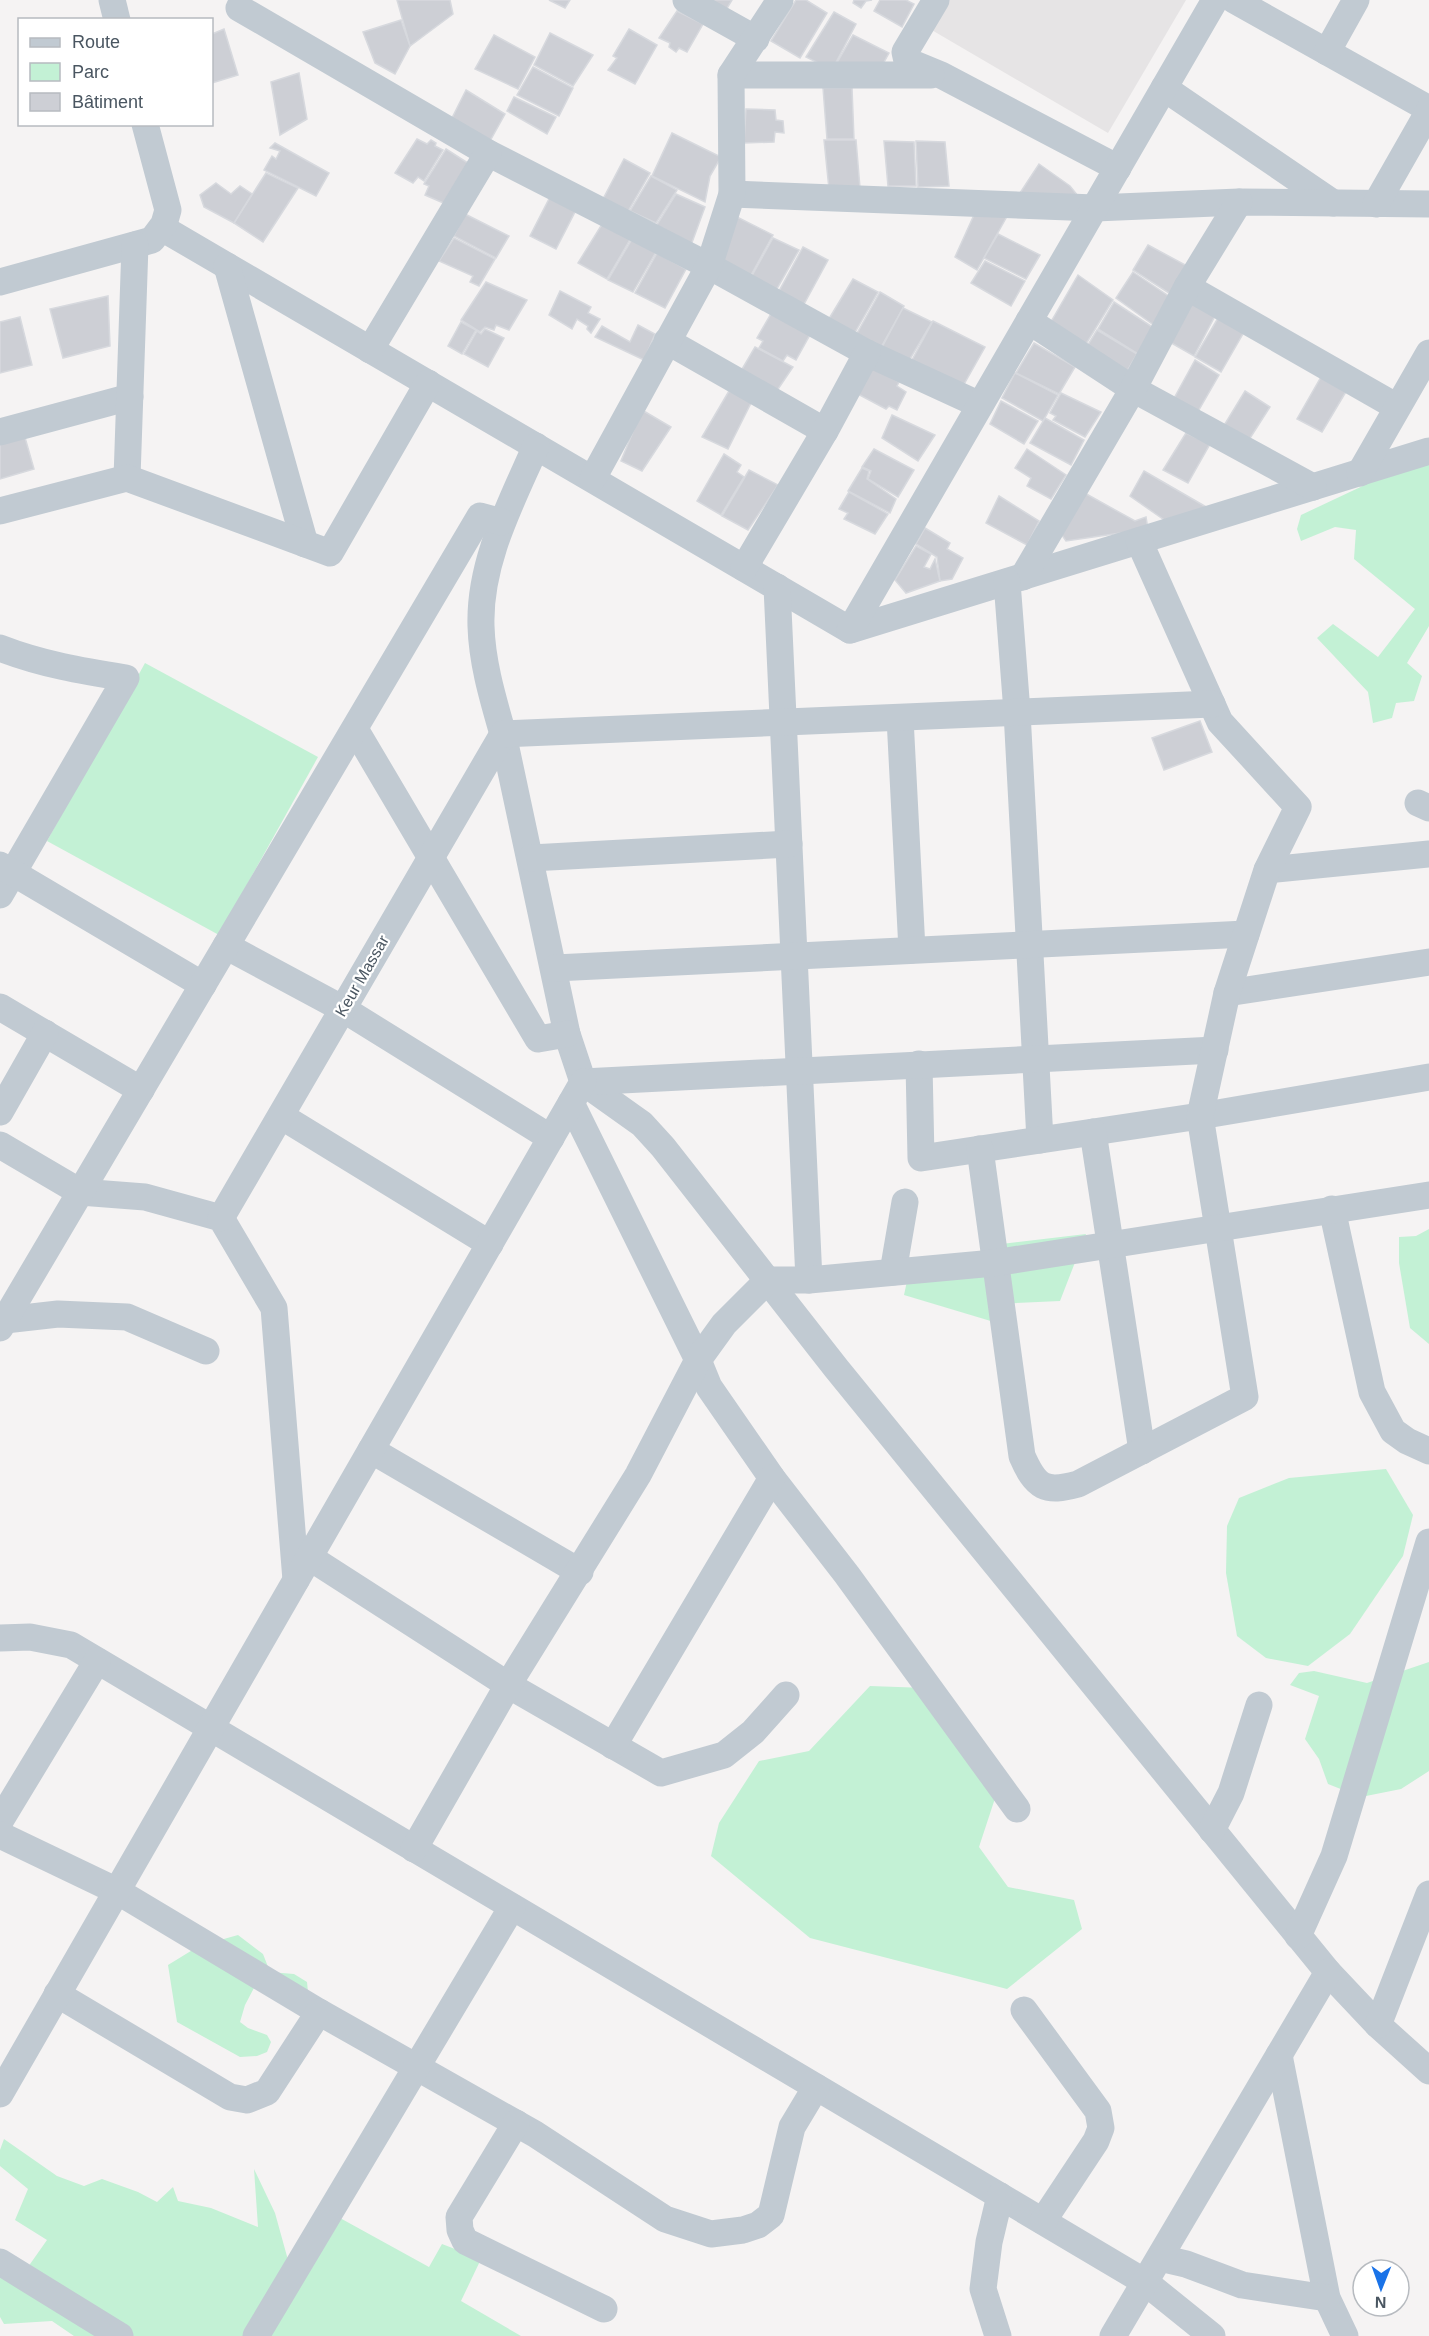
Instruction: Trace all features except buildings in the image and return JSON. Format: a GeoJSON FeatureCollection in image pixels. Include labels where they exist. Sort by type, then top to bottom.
{"type":"FeatureCollection","features":[{"type":"Feature","properties":{"kind":"street"},"geometry":{"type":"LineString","coordinates":[[112,0],[116,18]]}},
{"type":"Feature","properties":{"kind":"street"},"geometry":{"type":"LineString","coordinates":[[686,0],[756,39]]}},
{"type":"Feature","properties":{"kind":"street"},"geometry":{"type":"LineString","coordinates":[[593,478],[709,266],[732,194],[731,75],[780,0]]}},
{"type":"Feature","properties":{"kind":"street"},"geometry":{"type":"LineString","coordinates":[[936,0],[906,52],[907,61],[941,75],[1118,168]]}},
{"type":"Feature","properties":{"kind":"street"},"geometry":{"type":"LineString","coordinates":[[850,630],[1215,0]]}},
{"type":"Feature","properties":{"kind":"street"},"geometry":{"type":"LineString","coordinates":[[1234,0],[1429,110],[1376,204]]}},
{"type":"Feature","properties":{"kind":"street"},"geometry":{"type":"LineString","coordinates":[[1327,52],[1356,0]]}},
{"type":"Feature","properties":{"kind":"street"},"geometry":{"type":"LineString","coordinates":[[240,8],[488,153],[709,266],[867,353],[980,405]]}},
{"type":"Feature","properties":{"kind":"street"},"geometry":{"type":"LineString","coordinates":[[731,75],[941,75]]}},
{"type":"Feature","properties":{"kind":"street"},"geometry":{"type":"LineString","coordinates":[[1164,88],[1333,203]]}},
{"type":"Feature","properties":{"kind":"street"},"geometry":{"type":"LineString","coordinates":[[0,282],[152,240],[162,228],[168,210],[146,126]]}},
{"type":"Feature","properties":{"kind":"street"},"geometry":{"type":"LineString","coordinates":[[370,350],[488,153]]}},
{"type":"Feature","properties":{"kind":"street"},"geometry":{"type":"LineString","coordinates":[[732,194],[1095,208],[1239,202],[1429,204]]}},
{"type":"Feature","properties":{"kind":"street"},"geometry":{"type":"LineString","coordinates":[[1040,1140],[1017,712],[1015,579],[1133,389],[1187,287],[1239,202]]}},
{"type":"Feature","properties":{"kind":"street"},"geometry":{"type":"LineString","coordinates":[[162,228],[850,630],[1429,451]]}},
{"type":"Feature","properties":{"kind":"street"},"geometry":{"type":"LineString","coordinates":[[127,478],[135,245]]}},
{"type":"Feature","properties":{"kind":"street"},"geometry":{"type":"LineString","coordinates":[[227,266],[305,544]]}},
{"type":"Feature","properties":{"kind":"street"},"geometry":{"type":"LineString","coordinates":[[1187,287],[1397,407]]}},
{"type":"Feature","properties":{"kind":"street"},"geometry":{"type":"LineString","coordinates":[[1029,321],[1133,389],[1313,487]]}},
{"type":"Feature","properties":{"kind":"street"},"geometry":{"type":"LineString","coordinates":[[667,341],[825,431]]}},
{"type":"Feature","properties":{"kind":"street"},"geometry":{"type":"LineString","coordinates":[[744,568],[825,431],[867,353]]}},
{"type":"Feature","properties":{"kind":"street"},"geometry":{"type":"LineString","coordinates":[[1360,473],[1429,353]]}},
{"type":"Feature","properties":{"kind":"street"},"geometry":{"type":"LineString","coordinates":[[0,511],[127,478],[330,553],[428,383]]}},
{"type":"Feature","properties":{"kind":"street"},"geometry":{"type":"LineString","coordinates":[[0,432],[130,397]]}},
{"type":"Feature","properties":{"kind":"street"},"geometry":{"type":"LineString","coordinates":[[536,447],[502,522],[484,580],[481,626],[489,686],[503,734],[555,968],[577,1093],[709,1387],[772,1478],[848,1575],[1017,1809]]}},
{"type":"Feature","properties":{"kind":"street"},"geometry":{"type":"LineString","coordinates":[[206,1351],[127,1317],[58,1314],[2,1324],[10,1289],[81,1192],[480,516],[502,522]]}},
{"type":"Feature","properties":{"kind":"street"},"geometry":{"type":"LineString","coordinates":[[980,1149],[1022,1456],[1030,1475],[1047,1488],[1058,1490],[1078,1484],[1245,1397],[1200,1116],[1227,993],[1267,870],[1298,807],[1220,722],[1139,541]]}},
{"type":"Feature","properties":{"kind":"street"},"geometry":{"type":"LineString","coordinates":[[777,587],[809,1280]]}},
{"type":"Feature","properties":{"kind":"street"},"geometry":{"type":"LineString","coordinates":[[0,648],[58,667],[126,678],[4,878],[203,985]]}},
{"type":"Feature","properties":{"kind":"street"},"geometry":{"type":"LineString","coordinates":[[503,734],[1212,704]]}},
{"type":"Feature","properties":{"kind":"street"},"geometry":{"type":"LineString","coordinates":[[900,717],[912,950]]}},
{"type":"Feature","properties":{"kind":"street"},"geometry":{"type":"LineString","coordinates":[[355,729],[538,1039],[567,1034]]}},
{"type":"Feature","properties":{"kind":"street","name":"Keur Massar"},"geometry":{"type":"LineString","coordinates":[[221,1218],[503,734]]}},
{"type":"Feature","properties":{"kind":"street"},"geometry":{"type":"LineString","coordinates":[[531,858],[789,844]]}},
{"type":"Feature","properties":{"kind":"street"},"geometry":{"type":"LineString","coordinates":[[1267,870],[1429,854]]}},
{"type":"Feature","properties":{"kind":"street"},"geometry":{"type":"LineString","coordinates":[[555,968],[1246,934]]}},
{"type":"Feature","properties":{"kind":"street"},"geometry":{"type":"LineString","coordinates":[[226,946],[342,1009],[551,1138]]}},
{"type":"Feature","properties":{"kind":"street"},"geometry":{"type":"LineString","coordinates":[[1227,993],[1429,962]]}},
{"type":"Feature","properties":{"kind":"street"},"geometry":{"type":"LineString","coordinates":[[0,1007],[141,1090]]}},
{"type":"Feature","properties":{"kind":"street"},"geometry":{"type":"LineString","coordinates":[[0,1112],[45,1033]]}},
{"type":"Feature","properties":{"kind":"street"},"geometry":{"type":"LineString","coordinates":[[577,1093],[799,1071],[1215,1050]]}},
{"type":"Feature","properties":{"kind":"street"},"geometry":{"type":"LineString","coordinates":[[919,1064],[921,1158],[1200,1116],[1429,1077]]}},
{"type":"Feature","properties":{"kind":"street"},"geometry":{"type":"LineString","coordinates":[[0,2094],[577,1093]]}},
{"type":"Feature","properties":{"kind":"street"},"geometry":{"type":"LineString","coordinates":[[577,1093],[642,1124],[836,1368],[1328,1972],[1378,2025],[1429,2071]]}},
{"type":"Feature","properties":{"kind":"street"},"geometry":{"type":"LineString","coordinates":[[280,1116],[490,1244]]}},
{"type":"Feature","properties":{"kind":"street"},"geometry":{"type":"LineString","coordinates":[[1093,1132],[1142,1451]]}},
{"type":"Feature","properties":{"kind":"street"},"geometry":{"type":"LineString","coordinates":[[0,1145],[81,1192],[145,1197],[221,1218],[274,1308],[303,1569]]}},
{"type":"Feature","properties":{"kind":"street"},"geometry":{"type":"LineString","coordinates":[[414,1849],[508,1686],[638,1475],[698,1360],[724,1324],[768,1280],[809,1280],[994,1263],[1429,1195]]}},
{"type":"Feature","properties":{"kind":"street"},"geometry":{"type":"LineString","coordinates":[[893,1272],[904,1202]]}},
{"type":"Feature","properties":{"kind":"street"},"geometry":{"type":"LineString","coordinates":[[1332,1209],[1372,1392],[1393,1431],[1407,1441],[1429,1451]]}},
{"type":"Feature","properties":{"kind":"street"},"geometry":{"type":"LineString","coordinates":[[371,1450],[580,1572]]}},
{"type":"Feature","properties":{"kind":"street"},"geometry":{"type":"LineString","coordinates":[[613,1746],[772,1478]]}},
{"type":"Feature","properties":{"kind":"street"},"geometry":{"type":"LineString","coordinates":[[1298,1935],[1334,1856],[1428,1552]]}},
{"type":"Feature","properties":{"kind":"street"},"geometry":{"type":"LineString","coordinates":[[303,1569],[662,1773],[724,1755],[753,1732],[786,1695]]}},
{"type":"Feature","properties":{"kind":"street"},"geometry":{"type":"LineString","coordinates":[[0,1638],[30,1637],[71,1645],[1145,2282],[1212,2336]]}},
{"type":"Feature","properties":{"kind":"street"},"geometry":{"type":"LineString","coordinates":[[0,1821],[97,1661]]}},
{"type":"Feature","properties":{"kind":"street"},"geometry":{"type":"LineString","coordinates":[[1212,1830],[1231,1793],[1258,1705]]}},
{"type":"Feature","properties":{"kind":"street"},"geometry":{"type":"LineString","coordinates":[[0,1835],[117,1891],[319,2012],[516,2123],[605,2178],[665,2219],[711,2234],[743,2230],[758,2225],[771,2215],[792,2127],[816,2087]]}},
{"type":"Feature","properties":{"kind":"street"},"geometry":{"type":"LineString","coordinates":[[1378,2025],[1429,1894]]}},
{"type":"Feature","properties":{"kind":"street"},"geometry":{"type":"LineString","coordinates":[[256,2336],[512,1907]]}},
{"type":"Feature","properties":{"kind":"street"},"geometry":{"type":"LineString","coordinates":[[1113,2336],[1328,1972]]}},
{"type":"Feature","properties":{"kind":"street"},"geometry":{"type":"LineString","coordinates":[[57,1994],[230,2097],[247,2100],[267,2092],[319,2012]]}},
{"type":"Feature","properties":{"kind":"street"},"geometry":{"type":"LineString","coordinates":[[1024,2010],[1098,2111],[1101,2127],[1096,2141],[1043,2221]]}},
{"type":"Feature","properties":{"kind":"street"},"geometry":{"type":"LineString","coordinates":[[1279,2055],[1327,2298],[1345,2336]]}},
{"type":"Feature","properties":{"kind":"street"},"geometry":{"type":"LineString","coordinates":[[516,2123],[459,2217],[459,2230],[465,2241],[604,2309]]}},
{"type":"Feature","properties":{"kind":"street"},"geometry":{"type":"LineString","coordinates":[[998,2336],[983,2289],[989,2242],[1000,2196]]}},
{"type":"Feature","properties":{"kind":"street"},"geometry":{"type":"LineString","coordinates":[[1160,2258],[1186,2264],[1242,2284],[1327,2298]]}},
{"type":"Feature","properties":{"kind":"street"},"geometry":{"type":"LineString","coordinates":[[0,2262],[120,2336]]}},
{"type":"Feature","properties":{"kind":"shaded area"},"geometry":{"type":"Polygon","coordinates":[[[947,0],[1186,0],[1108,133],[930,29],[947,0]]]}},
{"type":"Feature","properties":{"kind":"green space"},"geometry":{"type":"Polygon","coordinates":[[[1429,464],[1429,626],[1407,663],[1422,676],[1414,701],[1396,703],[1392,718],[1373,723],[1368,692],[1317,638],[1333,624],[1378,657],[1415,609],[1354,559],[1356,530],[1335,527],[1301,541],[1297,529],[1301,515],[1369,483],[1429,464]]]}},
{"type":"Feature","properties":{"kind":"green space"},"geometry":{"type":"Polygon","coordinates":[[[145,663],[318,757],[219,935],[47,841],[145,663]]]}},
{"type":"Feature","properties":{"kind":"green space"},"geometry":{"type":"Polygon","coordinates":[[[1429,1229],[1429,1344],[1410,1328],[1399,1263],[1399,1237],[1416,1236],[1429,1229]]]}},
{"type":"Feature","properties":{"kind":"green space"},"geometry":{"type":"Polygon","coordinates":[[[1086,1234],[1060,1301],[997,1304],[994,1322],[904,1295],[909,1272],[958,1275],[985,1246],[1086,1234]]]}},
{"type":"Feature","properties":{"kind":"green space"},"geometry":{"type":"Polygon","coordinates":[[[1386,1469],[1413,1515],[1403,1556],[1350,1634],[1308,1666],[1266,1658],[1237,1636],[1226,1573],[1227,1526],[1239,1498],[1289,1478],[1386,1469]]]}},
{"type":"Feature","properties":{"kind":"green space"},"geometry":{"type":"Polygon","coordinates":[[[1429,1662],[1429,1771],[1401,1789],[1361,1797],[1328,1784],[1319,1759],[1305,1739],[1319,1696],[1290,1685],[1299,1673],[1314,1671],[1367,1683],[1429,1662]]]}},
{"type":"Feature","properties":{"kind":"green space"},"geometry":{"type":"Polygon","coordinates":[[[870,1686],[926,1688],[1003,1774],[979,1847],[1008,1887],[1074,1900],[1082,1929],[1007,1989],[810,1938],[711,1856],[719,1823],[759,1761],[809,1751],[870,1686]]]}},
{"type":"Feature","properties":{"kind":"green space"},"geometry":{"type":"Polygon","coordinates":[[[238,1935],[263,1954],[270,1972],[294,1974],[307,1982],[309,2002],[255,1986],[245,2005],[240,2022],[248,2028],[267,2035],[271,2042],[267,2052],[257,2056],[240,2057],[177,2022],[168,1965],[199,1946],[238,1935]]]}},
{"type":"Feature","properties":{"kind":"green space"},"geometry":{"type":"Polygon","coordinates":[[[4,2139],[57,2176],[84,2186],[102,2179],[138,2192],[157,2202],[173,2187],[178,2201],[211,2208],[258,2227],[254,2169],[275,2213],[288,2260],[340,2218],[429,2267],[442,2244],[481,2259],[461,2301],[521,2336],[74,2336],[52,2321],[4,2324],[0,2317],[0,2256],[28,2267],[47,2240],[15,2220],[28,2189],[0,2166],[0,2150],[4,2139]]]}}]}
